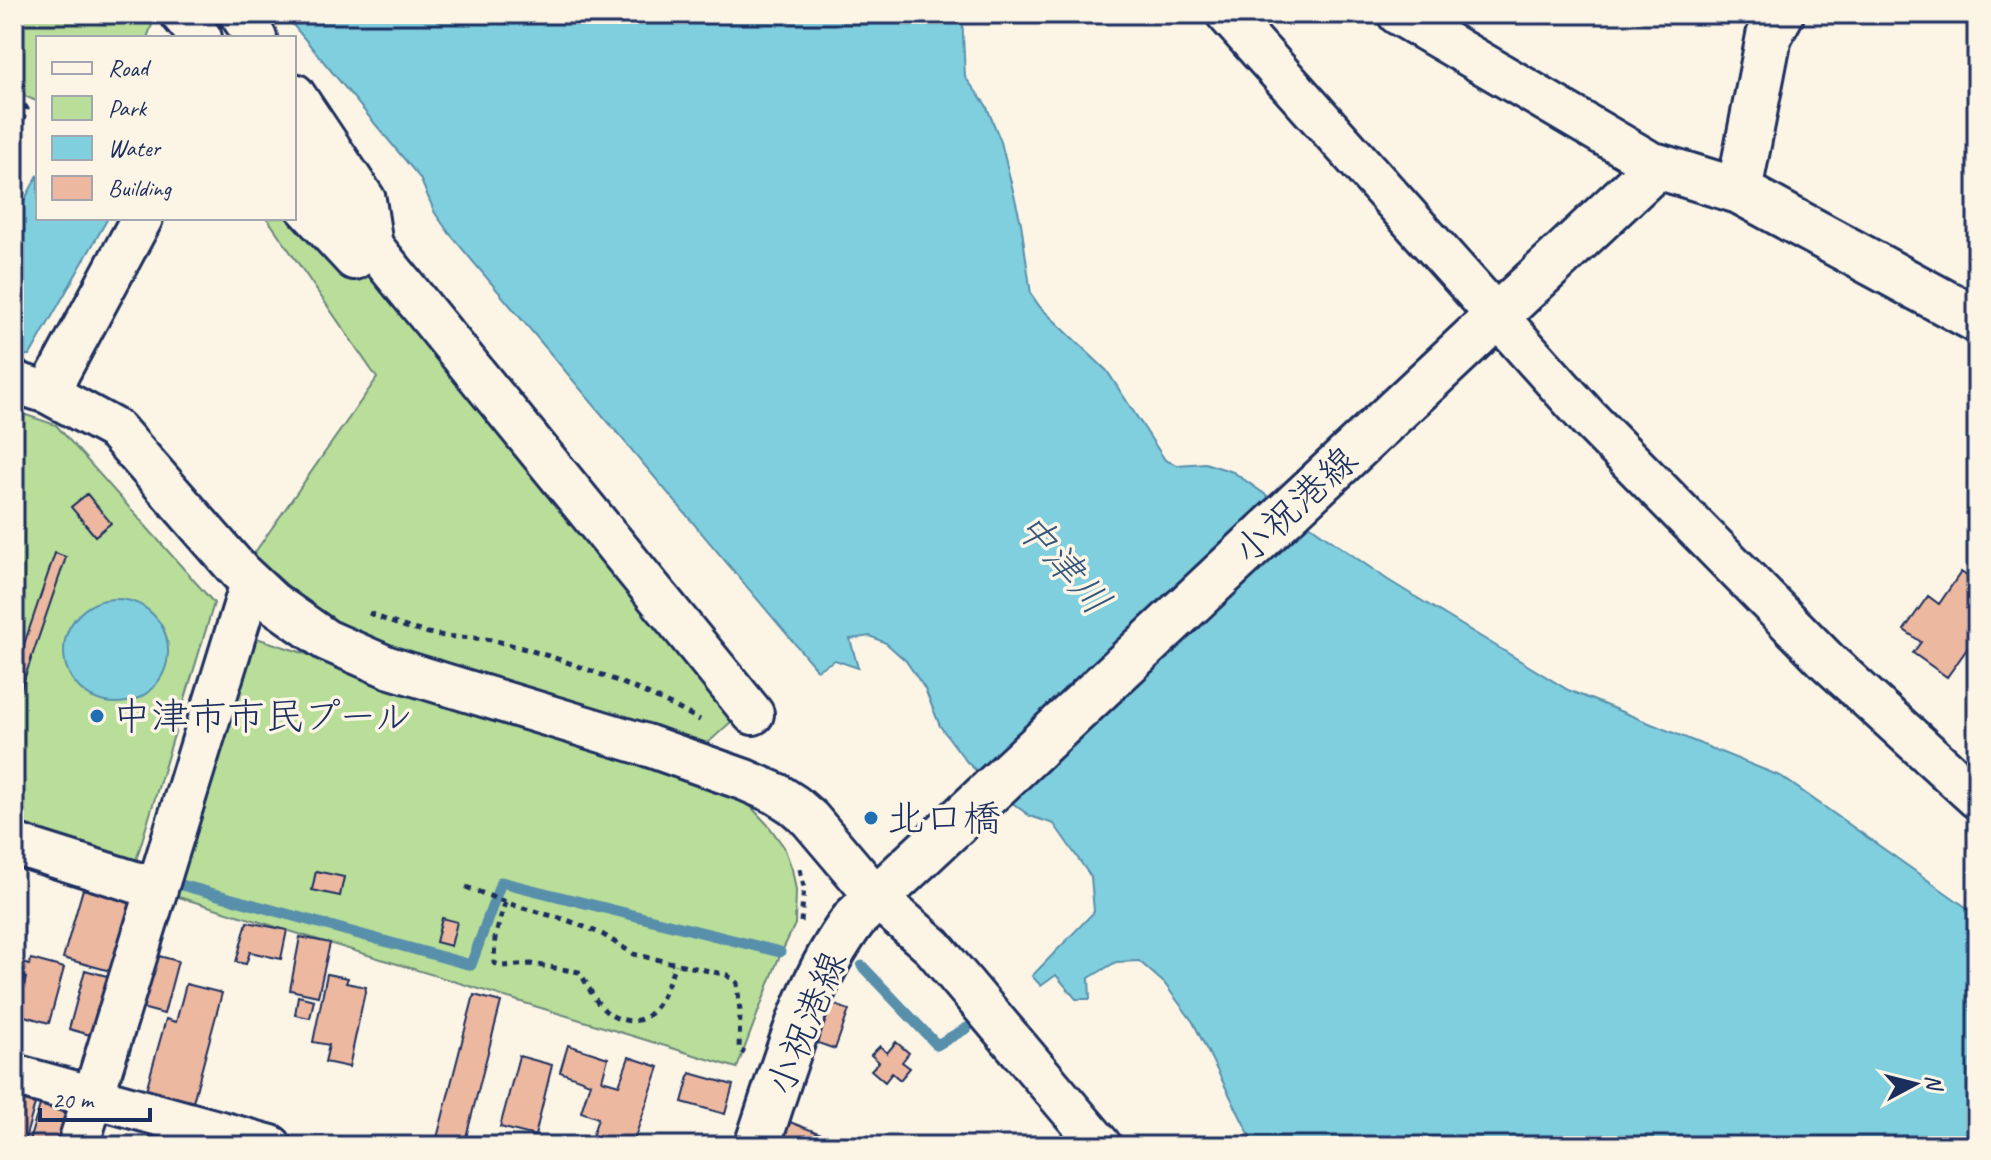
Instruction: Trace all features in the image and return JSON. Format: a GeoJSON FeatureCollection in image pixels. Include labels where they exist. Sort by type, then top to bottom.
{"type":"FeatureCollection","features":[{"type":"Feature","properties":{"kind":"main road"},"geometry":{"type":"LineString","coordinates":[[1739,191],[1769,36],[1781,14]]}},
{"type":"Feature","properties":{"kind":"main road","name":"小祝港線"},"geometry":{"type":"LineString","coordinates":[[757,1146],[811,988],[838,940],[855,918],[1657,166]]}},
{"type":"Feature","properties":{"kind":"main road"},"geometry":{"type":"LineString","coordinates":[[1657,166],[1739,191],[1977,320]]}},
{"type":"Feature","properties":{"kind":"street"},"geometry":{"type":"LineString","coordinates":[[181,14],[199,36]]}},
{"type":"Feature","properties":{"kind":"street"},"geometry":{"type":"LineString","coordinates":[[240,14],[255,36]]}},
{"type":"Feature","properties":{"kind":"street"},"geometry":{"type":"LineString","coordinates":[[1227,14],[1488,324],[1625,456],[1827,661],[1977,798]]}},
{"type":"Feature","properties":{"kind":"street"},"geometry":{"type":"LineString","coordinates":[[1398,14],[1657,166]]}},
{"type":"Feature","properties":{"kind":"street"},"geometry":{"type":"LineString","coordinates":[[296,97],[365,200],[372,246]]}},
{"type":"Feature","properties":{"kind":"street"},"geometry":{"type":"LineString","coordinates":[[296,153],[753,714]]}},
{"type":"Feature","properties":{"kind":"street"},"geometry":{"type":"LineString","coordinates":[[296,196],[354,259],[372,246]]}},
{"type":"Feature","properties":{"kind":"street"},"geometry":{"type":"LineString","coordinates":[[141,220],[31,387],[116,430],[251,583],[326,640],[388,667],[649,746],[777,794],[810,819],[884,890],[1101,1146]]}},
{"type":"Feature","properties":{"kind":"street"},"geometry":{"type":"LineString","coordinates":[[78,1146],[251,583]]}},
{"type":"Feature","properties":{"kind":"street"},"geometry":{"type":"LineString","coordinates":[[14,844],[157,889]]}},
{"type":"Feature","properties":{"kind":"street"},"geometry":{"type":"LineString","coordinates":[[14,1075],[271,1146]]}},
{"type":"Feature","properties":{"kind":"path"},"geometry":{"type":"LineString","coordinates":[[14,99],[27,109],[19,129]]}},
{"type":"Feature","properties":{"kind":"path"},"geometry":{"type":"LineString","coordinates":[[466,887],[602,934],[633,954],[727,975],[737,983],[739,1050],[749,1056]]}},
{"type":"Feature","properties":{"kind":"path"},"geometry":{"type":"LineString","coordinates":[[504,901],[495,938],[494,963],[503,966],[531,964],[579,972],[598,1003],[613,1018],[632,1021],[650,1015],[664,995],[675,964]]}},
{"type":"Feature","properties":{"kind":"green space"},"geometry":{"type":"Polygon","coordinates":[[[14,14],[156,14],[148,36],[36,36],[36,101],[14,91],[14,14]]]}},
{"type":"Feature","properties":{"kind":"green space"},"geometry":{"type":"Polygon","coordinates":[[[296,219],[368,266],[744,710],[708,743],[550,700],[383,647],[328,621],[253,555],[377,378],[268,220],[296,219]]]}},
{"type":"Feature","properties":{"kind":"green space","name":"中津市市民プール"},"geometry":{"type":"Polygon","coordinates":[[[14,411],[56,425],[214,603],[135,864],[14,829],[14,411]]]}},
{"type":"Feature","properties":{"kind":"green space"},"geometry":{"type":"Polygon","coordinates":[[[247,635],[737,792],[784,847],[796,890],[795,924],[737,1068],[172,895],[247,635]]]}},
{"type":"Feature","properties":{"kind":"water","name":"中津川"},"geometry":{"type":"Polygon","coordinates":[[[284,14],[962,14],[965,77],[986,105],[1001,142],[1021,223],[1031,294],[1040,307],[1107,371],[1165,460],[1177,465],[1205,463],[1233,472],[1388,580],[1568,690],[1782,777],[1977,915],[1977,1146],[1255,1146],[1193,1022],[1164,983],[1139,961],[1116,962],[1089,978],[1090,999],[1076,999],[1056,975],[1041,986],[1032,976],[1094,912],[1091,877],[1054,824],[1030,816],[967,762],[940,726],[925,689],[906,661],[886,643],[870,636],[850,639],[858,668],[835,660],[817,670],[449,233],[435,213],[420,178],[284,14]]]}},
{"type":"Feature","properties":{"kind":"water"},"geometry":{"type":"Polygon","coordinates":[[[36,179],[36,220],[107,220],[30,355],[14,356],[14,219],[36,179]]]}},
{"type":"Feature","properties":{"kind":"water"},"geometry":{"type":"Polygon","coordinates":[[[116,599],[136,603],[153,614],[164,631],[168,651],[164,671],[153,688],[136,699],[116,703],[96,699],[79,688],[68,671],[64,651],[68,631],[79,614],[96,603],[116,599]]]}},
{"type":"Feature","properties":{"kind":"building"},"geometry":{"type":"Polygon","coordinates":[[[14,133],[26,137],[14,173],[14,133]]]}},
{"type":"Feature","properties":{"kind":"building"},"geometry":{"type":"Polygon","coordinates":[[[87,494],[111,523],[95,536],[71,507],[87,494]]]}},
{"type":"Feature","properties":{"kind":"building"},"geometry":{"type":"Polygon","coordinates":[[[55,553],[66,557],[16,703],[14,674],[55,553]]]}},
{"type":"Feature","properties":{"kind":"building"},"geometry":{"type":"Polygon","coordinates":[[[1961,572],[1977,583],[1977,635],[1947,677],[1913,653],[1921,642],[1904,630],[1928,596],[1939,604],[1961,572]]]}},
{"type":"Feature","properties":{"kind":"building"},"geometry":{"type":"Polygon","coordinates":[[[316,871],[344,877],[340,896],[312,890],[316,871]]]}},
{"type":"Feature","properties":{"kind":"building"},"geometry":{"type":"Polygon","coordinates":[[[83,889],[133,903],[114,972],[63,958],[83,889]]]}},
{"type":"Feature","properties":{"kind":"building"},"geometry":{"type":"Polygon","coordinates":[[[442,918],[457,922],[451,946],[436,942],[442,918]]]}},
{"type":"Feature","properties":{"kind":"building"},"geometry":{"type":"Polygon","coordinates":[[[247,922],[287,930],[281,959],[250,952],[246,964],[236,962],[247,922]]]}},
{"type":"Feature","properties":{"kind":"building"},"geometry":{"type":"Polygon","coordinates":[[[300,937],[330,943],[318,996],[290,990],[300,937]]]}},
{"type":"Feature","properties":{"kind":"building"},"geometry":{"type":"Polygon","coordinates":[[[151,954],[178,961],[164,1014],[138,1007],[151,954]]]}},
{"type":"Feature","properties":{"kind":"building"},"geometry":{"type":"Polygon","coordinates":[[[31,959],[64,968],[49,1023],[14,1013],[20,984],[24,985],[26,978],[16,975],[19,962],[29,965],[31,959]]]}},
{"type":"Feature","properties":{"kind":"building"},"geometry":{"type":"Polygon","coordinates":[[[85,970],[114,978],[97,1037],[69,1029],[85,970]]]}},
{"type":"Feature","properties":{"kind":"building"},"geometry":{"type":"Polygon","coordinates":[[[327,974],[348,978],[346,983],[366,987],[349,1067],[325,1062],[329,1045],[313,1042],[327,974]]]}},
{"type":"Feature","properties":{"kind":"building"},"geometry":{"type":"Polygon","coordinates":[[[186,984],[222,993],[193,1102],[146,1090],[166,1019],[176,1022],[186,984]]]}},
{"type":"Feature","properties":{"kind":"building"},"geometry":{"type":"Polygon","coordinates":[[[474,995],[501,1002],[464,1145],[437,1138],[474,995]]]}},
{"type":"Feature","properties":{"kind":"building"},"geometry":{"type":"Polygon","coordinates":[[[298,996],[314,1000],[310,1018],[295,1015],[298,996]]]}},
{"type":"Feature","properties":{"kind":"building"},"geometry":{"type":"Polygon","coordinates":[[[830,1003],[849,1010],[835,1049],[815,1042],[830,1003]]]}},
{"type":"Feature","properties":{"kind":"building"},"geometry":{"type":"Polygon","coordinates":[[[896,1042],[909,1053],[902,1062],[910,1068],[900,1080],[892,1073],[885,1082],[871,1070],[879,1062],[871,1055],[880,1046],[887,1053],[896,1042]]]}},
{"type":"Feature","properties":{"kind":"building"},"geometry":{"type":"Polygon","coordinates":[[[568,1045],[608,1058],[602,1080],[619,1085],[629,1057],[659,1067],[632,1146],[617,1146],[592,1137],[598,1118],[581,1112],[590,1083],[560,1072],[568,1045]]]}},
{"type":"Feature","properties":{"kind":"building"},"geometry":{"type":"Polygon","coordinates":[[[519,1056],[552,1065],[535,1136],[500,1127],[519,1056]]]}},
{"type":"Feature","properties":{"kind":"building"},"geometry":{"type":"Polygon","coordinates":[[[690,1073],[733,1085],[725,1114],[682,1102],[690,1073]]]}},
{"type":"Feature","properties":{"kind":"building"},"geometry":{"type":"Polygon","coordinates":[[[14,1098],[35,1104],[23,1146],[14,1146],[14,1098]]]}},
{"type":"Feature","properties":{"kind":"building"},"geometry":{"type":"Polygon","coordinates":[[[40,1105],[69,1114],[61,1146],[29,1141],[40,1105]]]}},
{"type":"Feature","properties":{"kind":"building"},"geometry":{"type":"Polygon","coordinates":[[[782,1119],[824,1135],[820,1146],[783,1146],[787,1138],[777,1134],[782,1119]]]}},
{"type":"Feature","properties":{"kind":"waterway"},"geometry":{"type":"LineString","coordinates":[[178,884],[471,965],[501,882],[780,952]]}},
{"type":"Feature","properties":{"kind":"waterway"},"geometry":{"type":"LineString","coordinates":[[862,966],[937,1045],[967,1028]]}},
{"type":"Feature","properties":{"kind":"place","name":"中津市市民プール"},"geometry":{"type":"Point","coordinates":[97,716]}},
{"type":"Feature","properties":{"kind":"place","name":"北口橋"},"geometry":{"type":"Point","coordinates":[871,818]}}]}
